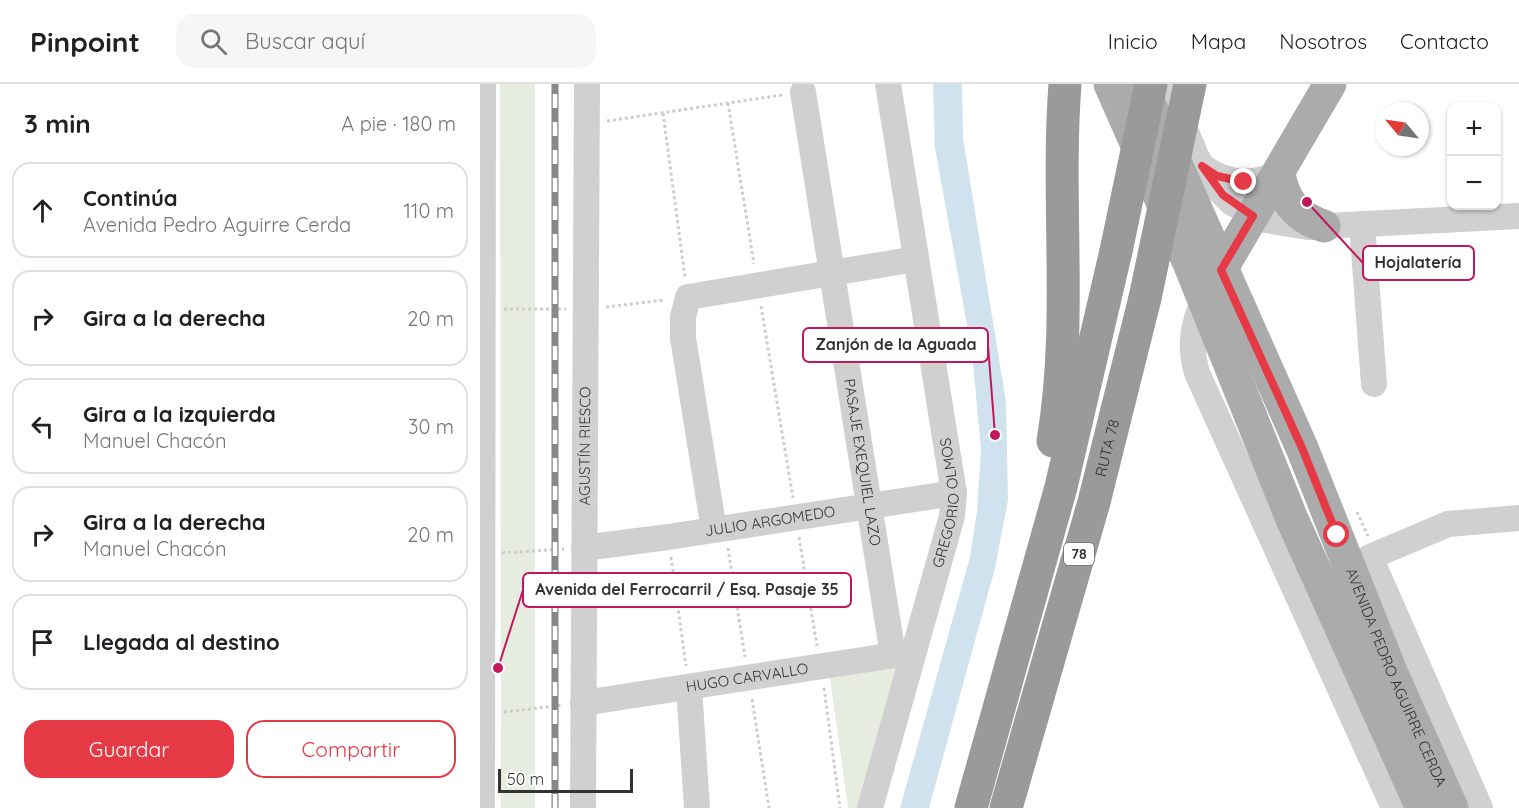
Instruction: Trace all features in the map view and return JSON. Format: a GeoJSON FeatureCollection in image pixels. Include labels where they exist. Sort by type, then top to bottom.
{"type":"FeatureCollection","features":[{"type":"Feature","properties":{"kind":"highway"},"geometry":{"type":"LineString","coordinates":[[1041,563],[1045,502],[1060,392],[1063,350],[1060,178],[1065,84]]}},
{"type":"Feature","properties":{"kind":"highway","name":"78"},"geometry":{"type":"LineString","coordinates":[[971,808],[1041,563],[1080,411],[1151,84]]}},
{"type":"Feature","properties":{"kind":"highway","name":"RUTA 78"},"geometry":{"type":"LineString","coordinates":[[1006,808],[1094,502],[1145,298],[1190,84]]}},
{"type":"Feature","properties":{"kind":"main road","name":"AVENIDA PEDRO AGUIRRE CERDA"},"geometry":{"type":"LineString","coordinates":[[1110,84],[1203,299],[1292,519],[1422,808]]}},
{"type":"Feature","properties":{"kind":"main road","name":"AVENIDA PEDRO AGUIRRE CERDA"},"geometry":{"type":"LineString","coordinates":[[1140,84],[1302,448],[1392,674],[1452,808]]}},
{"type":"Feature","properties":{"kind":"main road"},"geometry":{"type":"LineString","coordinates":[[1203,299],[1330,84]]}},
{"type":"Feature","properties":{"kind":"main road"},"geometry":{"type":"LineString","coordinates":[[1279,172],[1289,203],[1304,218],[1324,226]]}},
{"type":"Feature","properties":{"kind":"main road"},"geometry":{"type":"LineString","coordinates":[[1337,535],[1370,557]]}},
{"type":"Feature","properties":{"kind":"street"},"geometry":{"type":"LineString","coordinates":[[482,808],[483,84]]}},
{"type":"Feature","properties":{"kind":"street","name":"AGUSTÍN RIESCO"},"geometry":{"type":"LineString","coordinates":[[583,808],[588,310],[587,84]]}},
{"type":"Feature","properties":{"kind":"street","name":"GREGORIO OLMOS"},"geometry":{"type":"LineString","coordinates":[[870,808],[903,654],[952,516],[954,493],[888,84]]}},
{"type":"Feature","properties":{"kind":"street"},"geometry":{"type":"LineString","coordinates":[[1166,84],[1202,166],[1223,195],[1253,216],[1293,226],[1519,216]]}},
{"type":"Feature","properties":{"kind":"street","name":"PASAJE EXEQUIEL LAZO"},"geometry":{"type":"LineString","coordinates":[[803,92],[869,506],[903,654]]}},
{"type":"Feature","properties":{"kind":"street"},"geometry":{"type":"LineString","coordinates":[[1202,166],[1217,176],[1244,182],[1262,180],[1279,172]]}},
{"type":"Feature","properties":{"kind":"street"},"geometry":{"type":"LineString","coordinates":[[1362,224],[1374,384]]}},
{"type":"Feature","properties":{"kind":"street"},"geometry":{"type":"LineString","coordinates":[[714,530],[683,338],[683,317],[688,297],[916,259]]}},
{"type":"Feature","properties":{"kind":"street"},"geometry":{"type":"LineString","coordinates":[[1203,299],[1193,335],[1197,373],[1394,808]]}},
{"type":"Feature","properties":{"kind":"street","name":"JULIO ARGOMEDO"},"geometry":{"type":"LineString","coordinates":[[584,548],[954,493]]}},
{"type":"Feature","properties":{"kind":"street"},"geometry":{"type":"LineString","coordinates":[[1370,557],[1448,524],[1519,518]]}},
{"type":"Feature","properties":{"kind":"street","name":"AVENIDA PEDRO AGUIRRE CERDA"},"geometry":{"type":"LineString","coordinates":[[1370,557],[1480,808]]}},
{"type":"Feature","properties":{"kind":"street","name":"HUGO CARVALLO"},"geometry":{"type":"LineString","coordinates":[[583,703],[903,654]]}},
{"type":"Feature","properties":{"kind":"street"},"geometry":{"type":"LineString","coordinates":[[689,687],[697,808]]}},
{"type":"Feature","properties":{"kind":"path"},"geometry":{"type":"LineString","coordinates":[[588,124],[803,92]]}},
{"type":"Feature","properties":{"kind":"path"},"geometry":{"type":"LineString","coordinates":[[728,103],[821,666],[840,808]]}},
{"type":"Feature","properties":{"kind":"path"},"geometry":{"type":"LineString","coordinates":[[481,326],[688,297],[663,113]]}},
{"type":"Feature","properties":{"kind":"path"},"geometry":{"type":"LineString","coordinates":[[668,537],[689,687]]}},
{"type":"Feature","properties":{"kind":"path"},"geometry":{"type":"LineString","coordinates":[[481,555],[584,548]]}},
{"type":"Feature","properties":{"kind":"path"},"geometry":{"type":"LineString","coordinates":[[482,714],[583,703]]}},
{"type":"Feature","properties":{"kind":"shaded area"},"geometry":{"type":"Polygon","coordinates":[[[500,84],[535,84],[535,808],[501,808],[500,84]]]}},
{"type":"Feature","properties":{"kind":"shaded area"},"geometry":{"type":"Polygon","coordinates":[[[898,666],[860,808],[848,808],[830,678],[898,666]]]}},
{"type":"Feature","properties":{"kind":"water"},"geometry":{"type":"Polygon","coordinates":[[[933,84],[962,84],[963,138],[1006,402],[1008,500],[995,568],[929,808],[900,808],[970,557],[977,512],[981,450],[972,352],[935,148],[933,84]]]}},
{"type":"Feature","properties":{"kind":"railway"},"geometry":{"type":"LineString","coordinates":[[555,84],[555,808]]}},
{"type":"Feature","properties":{"kind":"place","name":"Hojalatería"},"geometry":{"type":"Point","coordinates":[1307,202]}},
{"type":"Feature","properties":{"kind":"place","name":"Zanjón de la Aguada"},"geometry":{"type":"Point","coordinates":[995,435]}},
{"type":"Feature","properties":{"kind":"place","name":"Avenida del Ferrocarril / Esq. Pasaje 35"},"geometry":{"type":"Point","coordinates":[498,668]}},
{"type":"Feature","properties":{"kind":"route"},"geometry":{"type":"LineString","coordinates":[[1244,182],[1217,176],[1202,166],[1223,195],[1253,216],[1221,270],[1302,448],[1337,535]]}}]}
